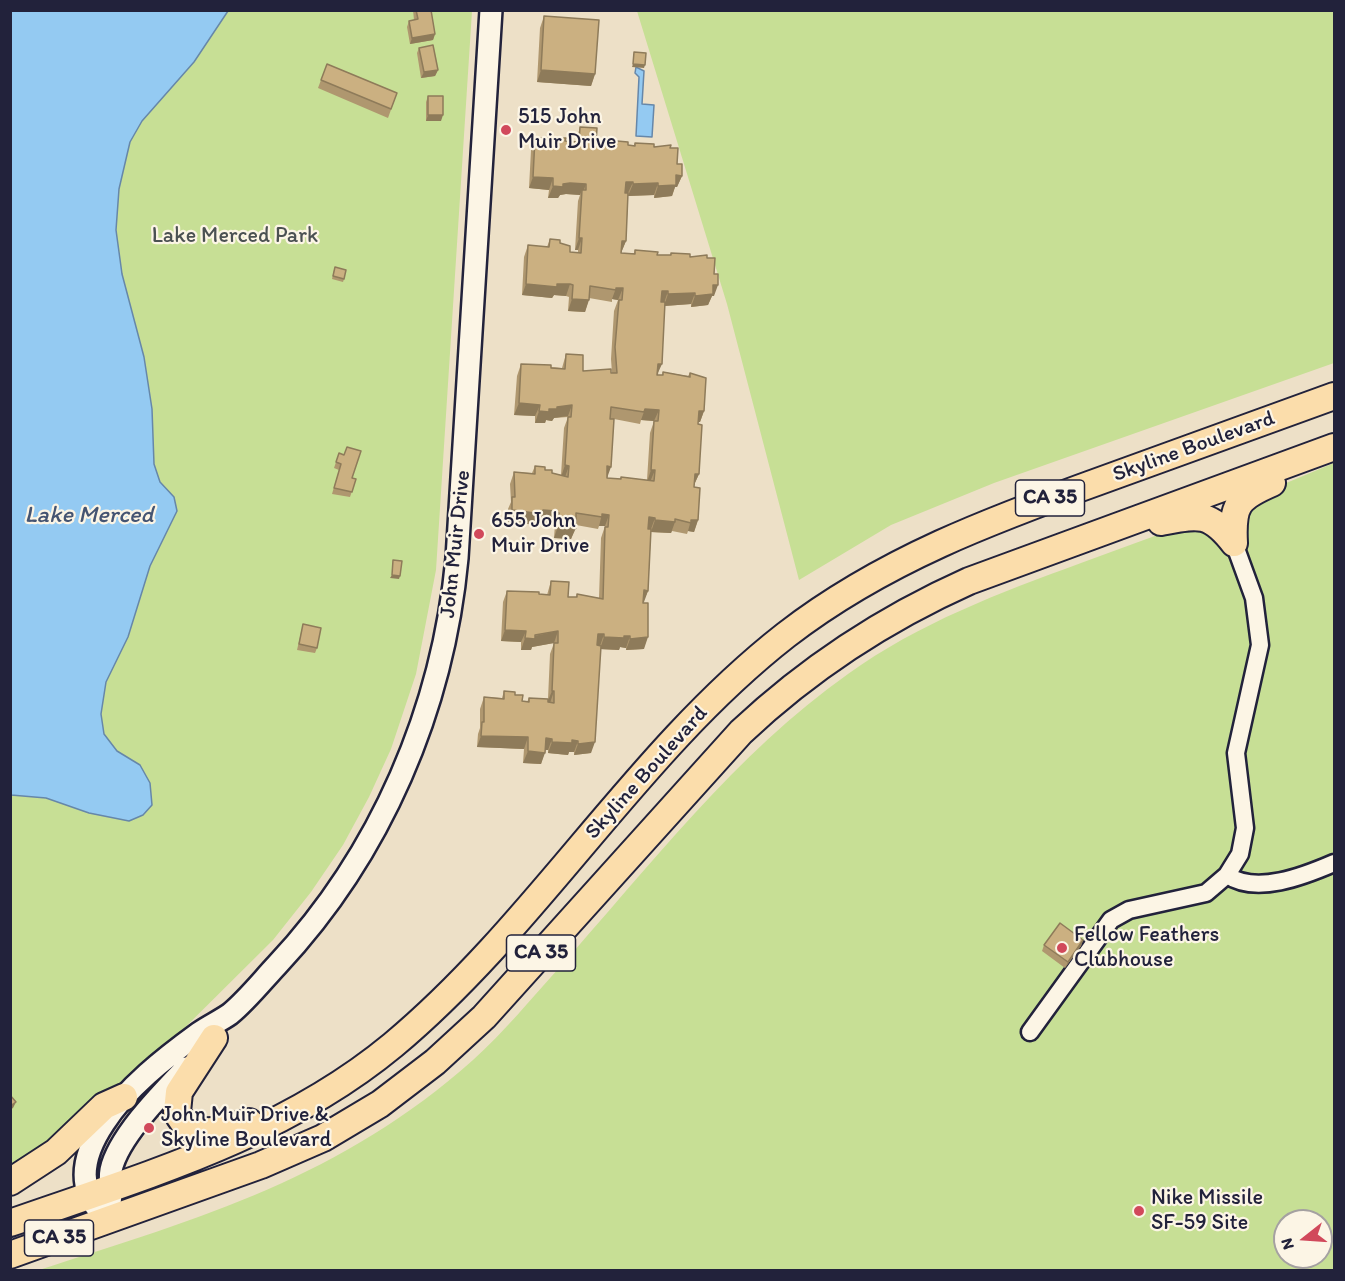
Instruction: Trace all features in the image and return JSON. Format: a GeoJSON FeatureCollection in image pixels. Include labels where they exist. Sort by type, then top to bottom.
{"type":"FeatureCollection","features":[{"type":"Feature","properties":{"kind":"main road","name":"Skyline Boulevard"},"geometry":{"type":"LineString","coordinates":[[10,1223],[218,1149],[304,1106],[357,1072],[423,1018],[482,957],[704,710],[784,637],[835,600],[920,551],[993,519],[1335,396]]}},
{"type":"Feature","properties":{"kind":"main road","name":"Skyline Boulevard"},"geometry":{"type":"LineString","coordinates":[[10,1255],[292,1152],[352,1122],[380,1104],[435,1062],[484,1017],[720,753],[764,711],[811,672],[868,633],[939,594],[1007,566],[1335,447]]}},
{"type":"Feature","properties":{"kind":"main road"},"geometry":{"type":"LineString","coordinates":[[1234,543],[1232,518],[1239,501],[1335,452]]}},
{"type":"Feature","properties":{"kind":"main road"},"geometry":{"type":"LineString","coordinates":[[1119,525],[1201,516],[1220,526],[1234,543]]}},
{"type":"Feature","properties":{"kind":"main road"},"geometry":{"type":"LineString","coordinates":[[214,1038],[184,1083],[177,1100],[180,1117],[189,1126],[202,1131],[219,1131],[304,1106]]}},
{"type":"Feature","properties":{"kind":"main road"},"geometry":{"type":"LineString","coordinates":[[10,1182],[56,1152],[104,1106],[124,1097]]}},
{"type":"Feature","properties":{"kind":"street","name":"John Muir Drive"},"geometry":{"type":"LineString","coordinates":[[107,1221],[113,1187],[111,1171],[138,1123],[214,1038],[229,1014],[309,929],[361,855],[399,781],[436,678],[448,623],[458,549],[491,10]]}},
{"type":"Feature","properties":{"kind":"street"},"geometry":{"type":"LineString","coordinates":[[1030,1032],[1111,920],[1129,910],[1206,893],[1227,875],[1234,865],[1243,841],[1244,816],[1236,753],[1260,645],[1254,598],[1234,543]]}},
{"type":"Feature","properties":{"kind":"street"},"geometry":{"type":"LineString","coordinates":[[1227,875],[1238,882],[1252,885],[1300,875],[1335,863]]}},
{"type":"Feature","properties":{"kind":"street","name":"John Muir Drive"},"geometry":{"type":"LineString","coordinates":[[107,1221],[89,1195],[84,1167],[91,1145],[103,1124],[124,1097],[185,1044],[229,1014]]}},
{"type":"Feature","properties":{"kind":"green space","name":"Lake Merced Park"},"geometry":{"type":"Polygon","coordinates":[[[11,11],[472,11],[436,570],[416,674],[391,749],[343,845],[311,892],[273,940],[119,1093],[11,1179],[11,11]]]}},
{"type":"Feature","properties":{"kind":"green space"},"geometry":{"type":"Polygon","coordinates":[[[637,11],[1334,11],[1334,363],[994,483],[891,525],[799,580],[727,304],[637,11]]]}},
{"type":"Feature","properties":{"kind":"green space"},"geometry":{"type":"Polygon","coordinates":[[[1334,463],[1334,1270],[39,1270],[157,1232],[268,1189],[321,1164],[373,1135],[423,1100],[473,1060],[506,1027],[660,851],[731,775],[807,705],[875,656],[931,624],[990,598],[1254,500],[1260,494],[1334,463]]]}},
{"type":"Feature","properties":{"kind":"water","name":"Lake Merced"},"geometry":{"type":"Polygon","coordinates":[[[10,11],[228,11],[194,62],[142,121],[130,142],[119,189],[116,230],[122,274],[144,357],[152,409],[154,464],[160,482],[174,497],[177,511],[150,566],[128,637],[106,682],[101,714],[104,734],[117,751],[140,765],[150,783],[152,805],[143,815],[129,821],[89,813],[46,798],[11,795],[10,11]]]}},
{"type":"Feature","properties":{"kind":"water"},"geometry":{"type":"Polygon","coordinates":[[[636,67],[644,71],[642,104],[654,105],[652,137],[636,136],[639,77],[635,73],[636,67]]]}},
{"type":"Feature","properties":{"kind":"building"},"geometry":{"type":"Polygon","coordinates":[[[416,10],[431,10],[435,34],[412,38],[409,21],[418,19],[416,10]]]}},
{"type":"Feature","properties":{"kind":"building"},"geometry":{"type":"Polygon","coordinates":[[[544,16],[599,20],[595,74],[541,70],[544,16]]]}},
{"type":"Feature","properties":{"kind":"building"},"geometry":{"type":"Polygon","coordinates":[[[433,45],[438,70],[424,72],[419,48],[433,45]]]}},
{"type":"Feature","properties":{"kind":"building"},"geometry":{"type":"Polygon","coordinates":[[[634,52],[646,53],[645,65],[633,64],[634,52]]]}},
{"type":"Feature","properties":{"kind":"building"},"geometry":{"type":"Polygon","coordinates":[[[327,64],[397,93],[391,109],[321,80],[327,64]]]}},
{"type":"Feature","properties":{"kind":"building"},"geometry":{"type":"Polygon","coordinates":[[[428,96],[443,96],[443,115],[428,115],[428,96]]]}},
{"type":"Feature","properties":{"kind":"building"},"geometry":{"type":"Polygon","coordinates":[[[580,127],[597,128],[596,143],[605,144],[606,140],[628,142],[628,145],[635,146],[635,143],[654,144],[654,147],[671,145],[670,148],[678,148],[677,164],[682,164],[682,176],[676,175],[676,185],[658,186],[658,183],[626,182],[625,193],[628,193],[626,241],[622,241],[621,253],[635,254],[635,250],[658,252],[657,255],[690,254],[690,257],[707,255],[707,258],[715,258],[714,274],[718,274],[718,285],[713,285],[713,294],[695,296],[695,293],[668,294],[668,291],[662,291],[661,302],[665,302],[662,364],[658,364],[657,375],[663,375],[663,372],[690,377],[690,373],[706,378],[704,411],[699,411],[698,424],[702,425],[699,474],[695,474],[694,487],[700,488],[698,520],[691,520],[691,523],[675,519],[675,522],[655,520],[649,517],[648,529],[651,529],[648,591],[644,590],[643,603],[648,603],[648,637],[630,639],[630,636],[604,637],[604,634],[598,634],[597,645],[601,646],[595,742],[578,744],[578,741],[572,740],[572,743],[552,742],[552,739],[546,738],[545,753],[528,751],[528,737],[481,736],[482,722],[484,722],[484,697],[504,699],[504,691],[523,695],[522,701],[529,702],[529,698],[548,699],[548,702],[554,703],[554,691],[552,691],[554,643],[558,643],[558,631],[535,635],[535,639],[525,638],[526,631],[505,630],[507,591],[539,592],[539,594],[550,595],[551,581],[569,582],[568,597],[577,597],[577,594],[603,599],[605,527],[608,527],[609,515],[602,514],[602,517],[576,513],[576,528],[558,526],[559,513],[556,511],[543,510],[542,514],[512,510],[512,497],[515,497],[514,472],[535,474],[535,466],[545,467],[545,470],[552,470],[552,473],[568,477],[569,466],[565,465],[568,417],[571,417],[572,405],[549,409],[549,412],[539,411],[540,405],[519,403],[521,364],[551,365],[551,368],[565,369],[566,354],[583,355],[583,371],[611,369],[611,373],[617,373],[615,347],[619,300],[622,300],[623,288],[616,288],[616,290],[590,286],[589,300],[572,299],[573,285],[570,284],[557,284],[557,287],[526,284],[528,245],[549,247],[550,239],[560,240],[560,243],[570,246],[570,252],[581,253],[582,238],[579,238],[582,190],[586,190],[586,184],[570,183],[563,184],[563,187],[553,186],[553,178],[533,177],[535,138],[566,138],[565,141],[579,142],[580,127]],[[611,407],[610,419],[614,419],[611,467],[607,466],[607,478],[621,479],[621,477],[654,481],[655,470],[651,470],[654,421],[658,421],[659,410],[645,409],[644,412],[611,407]]]}},
{"type":"Feature","properties":{"kind":"building"},"geometry":{"type":"Polygon","coordinates":[[[335,267],[346,270],[344,279],[333,276],[335,267]]]}},
{"type":"Feature","properties":{"kind":"building"},"geometry":{"type":"Polygon","coordinates":[[[347,447],[361,451],[352,478],[356,479],[352,492],[334,488],[341,464],[336,462],[339,453],[344,455],[347,447]]]}},
{"type":"Feature","properties":{"kind":"building"},"geometry":{"type":"Polygon","coordinates":[[[393,560],[402,561],[400,576],[392,575],[393,560]]]}},
{"type":"Feature","properties":{"kind":"building"},"geometry":{"type":"Polygon","coordinates":[[[303,624],[321,628],[317,648],[299,644],[303,624]]]}},
{"type":"Feature","properties":{"kind":"building","name":"Fellow Feathers Clubhouse"},"geometry":{"type":"Polygon","coordinates":[[[1060,923],[1083,940],[1068,962],[1044,945],[1060,923]]]}},
{"type":"Feature","properties":{"kind":"building"},"geometry":{"type":"Polygon","coordinates":[[[10,1095],[16,1102],[10,1106],[10,1095]]]}},
{"type":"Feature","properties":{"kind":"place","name":"515 John Muir Drive"},"geometry":{"type":"Point","coordinates":[506,130]}},
{"type":"Feature","properties":{"kind":"place","name":"655 John Muir Drive"},"geometry":{"type":"Point","coordinates":[479,534]}},
{"type":"Feature","properties":{"kind":"place","name":"Fellow Feathers Clubhouse"},"geometry":{"type":"Point","coordinates":[1062,948]}},
{"type":"Feature","properties":{"kind":"place","name":"John Muir Drive & Skyline Boulevard"},"geometry":{"type":"Point","coordinates":[149,1128]}},
{"type":"Feature","properties":{"kind":"place","name":"Nike Missile SF-59 Site"},"geometry":{"type":"Point","coordinates":[1139,1211]}}]}
